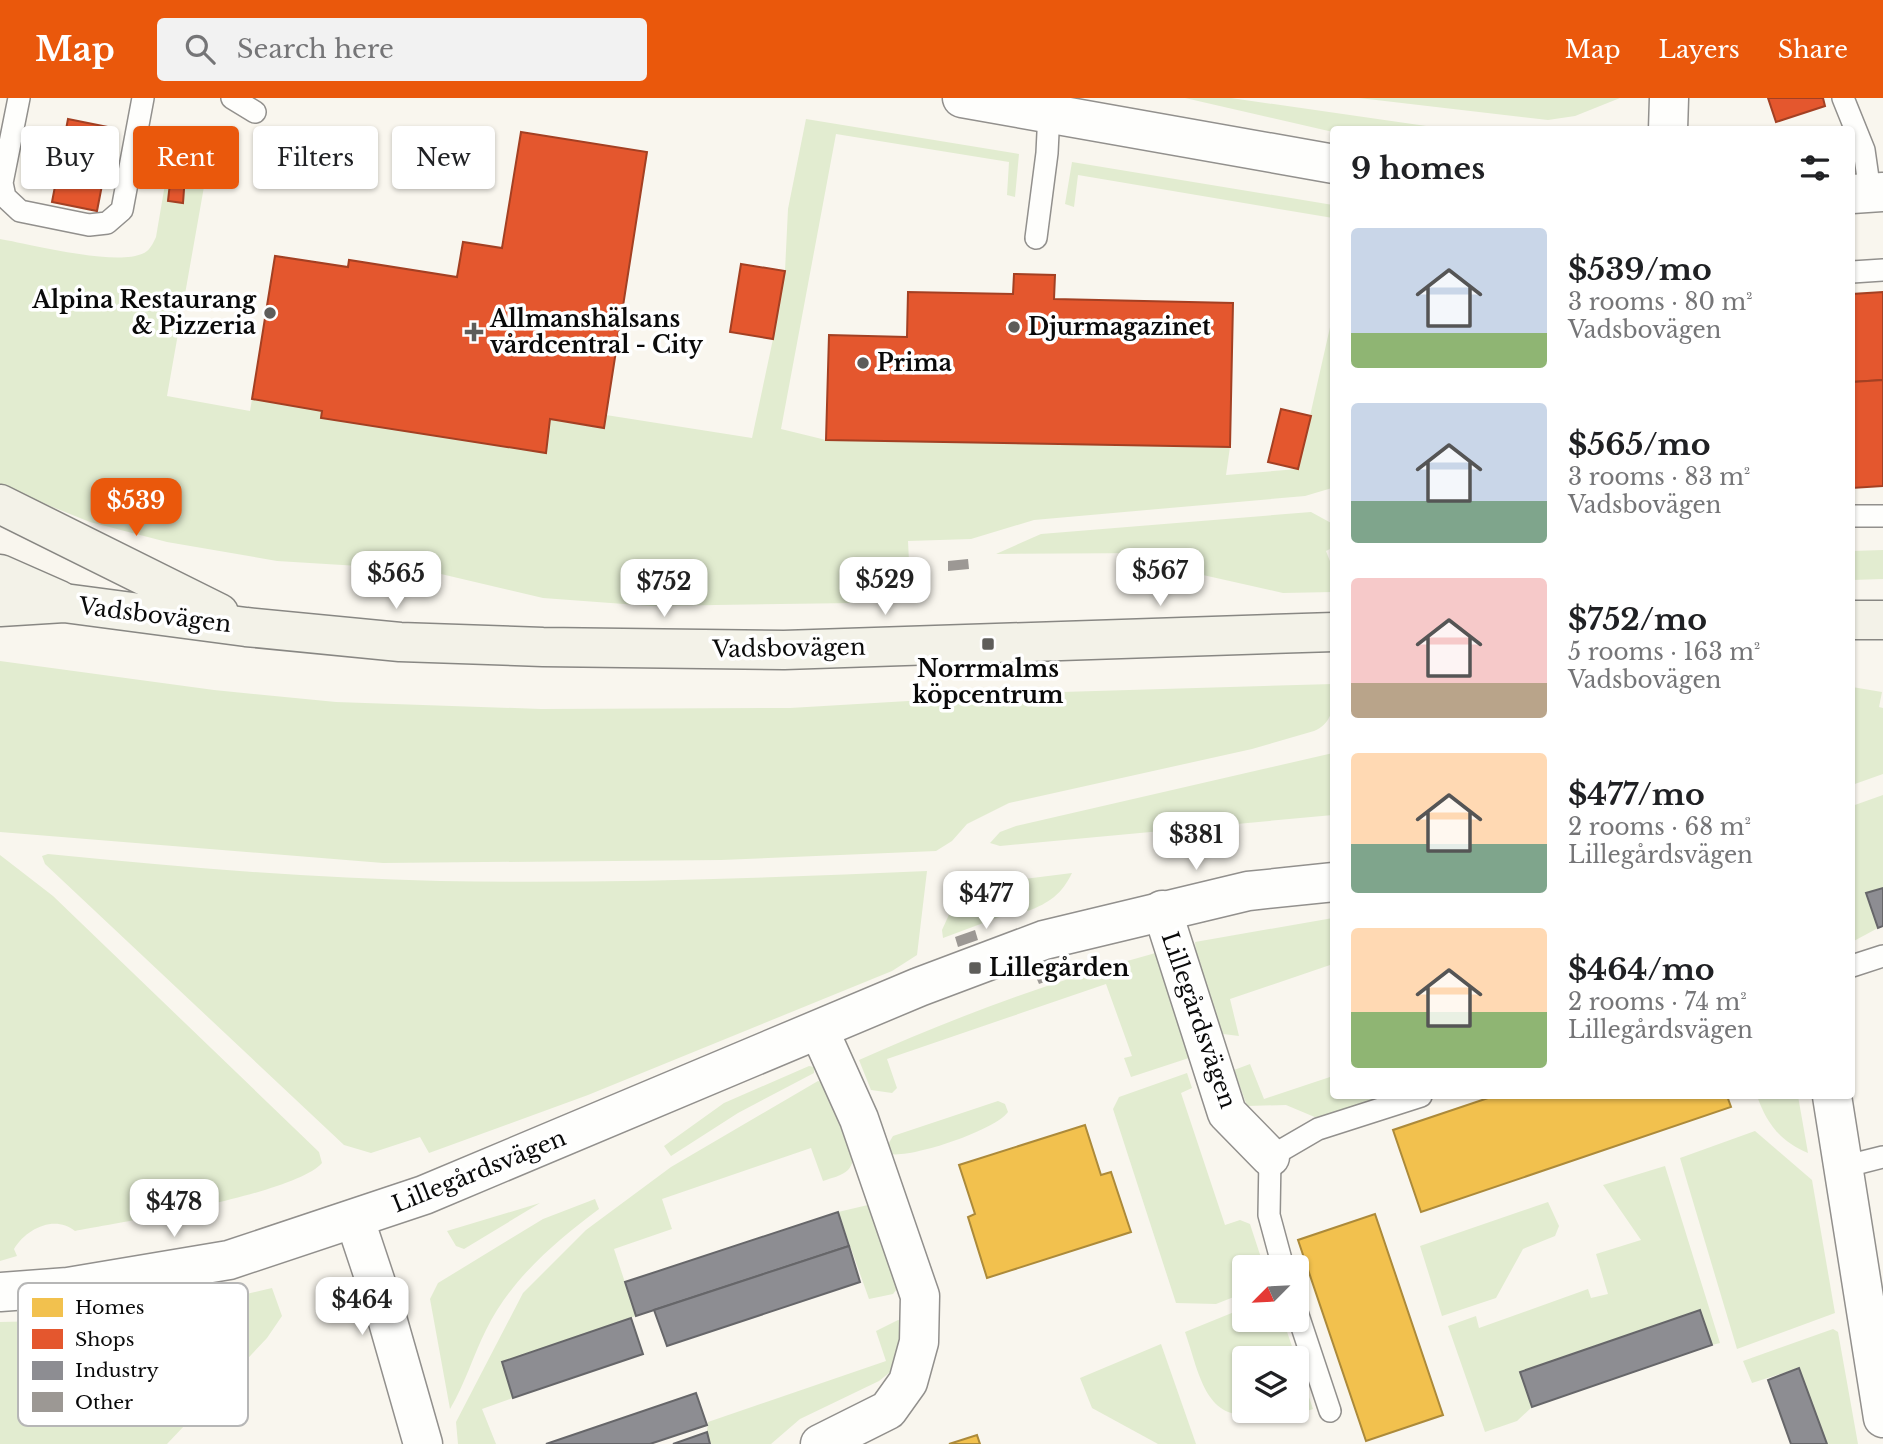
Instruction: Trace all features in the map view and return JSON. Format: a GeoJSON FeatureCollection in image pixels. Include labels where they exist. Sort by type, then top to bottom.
{"type":"FeatureCollection","features":[{"type":"Feature","properties":{"kind":"main road","name":"Vadsbovägen"},"geometry":{"type":"LineString","coordinates":[[0,504],[246,627]]}},
{"type":"Feature","properties":{"kind":"main road","name":"Vadsbovägen"},"geometry":{"type":"LineString","coordinates":[[0,574],[64,603]]}},
{"type":"Feature","properties":{"kind":"main road","name":"Vadsbovägen"},"geometry":{"type":"LineString","coordinates":[[0,607],[64,603],[246,627],[400,642],[784,650],[1330,632]]}},
{"type":"Feature","properties":{"kind":"main road"},"geometry":{"type":"LineString","coordinates":[[1855,620],[1883,620]]}},
{"type":"Feature","properties":{"kind":"street"},"geometry":{"type":"LineString","coordinates":[[962,98],[1049,112],[1109,110],[1330,163]]}},
{"type":"Feature","properties":{"kind":"street"},"geometry":{"type":"LineString","coordinates":[[1668,98],[1668,126]]}},
{"type":"Feature","properties":{"kind":"street","name":"Lillegårdsvägen"},"geometry":{"type":"LineString","coordinates":[[92,1283],[229,1260],[355,1220],[424,1195],[919,987],[1044,940],[1248,891],[1330,882]]}},
{"type":"Feature","properties":{"kind":"street","name":"Lillegårdsvägen"},"geometry":{"type":"LineString","coordinates":[[1162,910],[1227,1113],[1270,1157]]}},
{"type":"Feature","properties":{"kind":"street"},"geometry":{"type":"LineString","coordinates":[[819,1030],[859,1119],[920,1296],[919,1342],[908,1382],[888,1410],[820,1444]]}},
{"type":"Feature","properties":{"kind":"street"},"geometry":{"type":"LineString","coordinates":[[1832,1099],[1883,1418]]}},
{"type":"Feature","properties":{"kind":"street"},"geometry":{"type":"LineString","coordinates":[[355,1220],[387,1317],[423,1444]]}},
{"type":"Feature","properties":{"kind":"street","name":"Lillegårdsvägen"},"geometry":{"type":"LineString","coordinates":[[0,1292],[18,1291]]}},
{"type":"Feature","properties":{"kind":"lane"},"geometry":{"type":"LineString","coordinates":[[19,98],[2,183],[5,197],[20,211],[89,225],[107,223],[122,210],[143,98]]}},
{"type":"Feature","properties":{"kind":"lane"},"geometry":{"type":"LineString","coordinates":[[232,98],[255,112]]}},
{"type":"Feature","properties":{"kind":"lane"},"geometry":{"type":"LineString","coordinates":[[1843,98],[1854,126]]}},
{"type":"Feature","properties":{"kind":"lane"},"geometry":{"type":"LineString","coordinates":[[1036,238],[1047,153],[1049,112]]}},
{"type":"Feature","properties":{"kind":"lane"},"geometry":{"type":"LineString","coordinates":[[1855,128],[1864,150],[1868,193]]}},
{"type":"Feature","properties":{"kind":"lane"},"geometry":{"type":"LineString","coordinates":[[1855,272],[1883,270]]}},
{"type":"Feature","properties":{"kind":"lane"},"geometry":{"type":"LineString","coordinates":[[1855,516],[1883,516]]}},
{"type":"Feature","properties":{"kind":"lane"},"geometry":{"type":"LineString","coordinates":[[1855,965],[1883,956]]}},
{"type":"Feature","properties":{"kind":"lane"},"geometry":{"type":"LineString","coordinates":[[1280,1255],[1269,1215],[1270,1157],[1318,1129],[1412,1099]]}},
{"type":"Feature","properties":{"kind":"lane"},"geometry":{"type":"LineString","coordinates":[[1843,1167],[1883,1157]]}},
{"type":"Feature","properties":{"kind":"lane"},"geometry":{"type":"LineString","coordinates":[[1304,1332],[1330,1411]]}},
{"type":"Feature","properties":{"kind":"green space"},"geometry":{"type":"Polygon","coordinates":[[[1185,98],[1231,98],[1426,126],[1330,126],[1330,131],[1185,98]]]}},
{"type":"Feature","properties":{"kind":"green space"},"geometry":{"type":"Polygon","coordinates":[[[1359,98],[1620,98],[1575,116],[1548,120],[1359,98]]]}},
{"type":"Feature","properties":{"kind":"green space"},"geometry":{"type":"Polygon","coordinates":[[[806,119],[1019,154],[1015,197],[1007,195],[1009,162],[836,134],[781,429],[826,440],[1230,447],[1226,475],[1298,469],[1330,327],[1330,489],[1305,496],[1034,520],[971,539],[908,541],[910,581],[871,593],[855,603],[651,606],[543,598],[424,570],[277,561],[167,542],[90,522],[0,486],[0,239],[99,256],[136,256],[147,251],[156,237],[164,189],[169,189],[168,201],[182,203],[184,189],[204,189],[167,396],[250,411],[252,399],[322,411],[321,418],[545,453],[550,419],[604,428],[606,415],[752,438],[785,271],[788,209],[806,119]]]}},
{"type":"Feature","properties":{"kind":"green space"},"geometry":{"type":"Polygon","coordinates":[[[1072,162],[1330,205],[1330,217],[1078,175],[1074,207],[1065,204],[1072,162]]]}},
{"type":"Feature","properties":{"kind":"green space"},"geometry":{"type":"Polygon","coordinates":[[[1311,512],[1330,522],[1330,549],[1326,551],[1330,561],[1330,592],[1283,593],[1203,575],[1158,576],[1155,553],[996,554],[1041,534],[1311,512]]]}},
{"type":"Feature","properties":{"kind":"green space"},"geometry":{"type":"Polygon","coordinates":[[[1883,550],[1883,579],[1855,580],[1855,551],[1883,550]]]}},
{"type":"Feature","properties":{"kind":"green space"},"geometry":{"type":"Polygon","coordinates":[[[0,661],[214,690],[336,702],[541,709],[790,708],[1062,692],[1330,684],[1329,718],[1321,728],[1314,731],[1252,749],[1009,803],[967,824],[952,841],[936,851],[721,860],[383,863],[0,832],[0,661]]]}},
{"type":"Feature","properties":{"kind":"green space"},"geometry":{"type":"Polygon","coordinates":[[[1855,688],[1882,692],[1879,707],[1883,708],[1883,774],[1855,784],[1855,688]]]}},
{"type":"Feature","properties":{"kind":"green space"},"geometry":{"type":"Polygon","coordinates":[[[1330,754],[1330,815],[1000,846],[990,843],[1000,832],[1016,826],[1330,754]]]}},
{"type":"Feature","properties":{"kind":"green space"},"geometry":{"type":"Polygon","coordinates":[[[1883,795],[1883,888],[1866,894],[1878,928],[1855,940],[1855,805],[1883,795]]]}},
{"type":"Feature","properties":{"kind":"green space"},"geometry":{"type":"Polygon","coordinates":[[[48,854],[244,871],[440,881],[684,880],[927,871],[917,955],[892,971],[588,1095],[429,1153],[420,1137],[371,1153],[344,1145],[45,864],[42,856],[48,854]]]}},
{"type":"Feature","properties":{"kind":"green space"},"geometry":{"type":"Polygon","coordinates":[[[0,855],[53,896],[319,1152],[322,1163],[306,1174],[279,1185],[245,1196],[167,1214],[75,1231],[59,1224],[42,1226],[26,1235],[14,1249],[17,1256],[0,1261],[0,855]]]}},
{"type":"Feature","properties":{"kind":"green space"},"geometry":{"type":"Polygon","coordinates":[[[1072,873],[1059,892],[1042,905],[1028,911],[1023,908],[943,938],[942,930],[957,897],[993,883],[1072,873]]]}},
{"type":"Feature","properties":{"kind":"green space"},"geometry":{"type":"Polygon","coordinates":[[[1330,919],[1330,965],[1230,999],[1239,1036],[1223,1034],[1197,964],[1195,942],[1330,919]]]}},
{"type":"Feature","properties":{"kind":"green space"},"geometry":{"type":"Polygon","coordinates":[[[1159,952],[1195,1056],[1131,1077],[1124,1058],[1132,1056],[1106,984],[887,1059],[897,1088],[892,1093],[871,1090],[859,1060],[1007,1000],[1082,974],[1159,952]]]}},
{"type":"Feature","properties":{"kind":"green space"},"geometry":{"type":"Polygon","coordinates":[[[1250,1064],[1264,1099],[1330,1077],[1330,1099],[1376,1099],[1317,1118],[1286,1105],[1247,1106],[1234,1070],[1250,1064]]]}},
{"type":"Feature","properties":{"kind":"green space"},"geometry":{"type":"Polygon","coordinates":[[[809,1066],[814,1067],[814,1073],[738,1113],[671,1156],[664,1146],[724,1103],[809,1066]]]}},
{"type":"Feature","properties":{"kind":"green space"},"geometry":{"type":"Polygon","coordinates":[[[1187,1073],[1192,1088],[1181,1093],[1225,1225],[1240,1220],[1250,1224],[1260,1255],[1232,1255],[1232,1298],[1216,1304],[1176,1303],[1113,1109],[1119,1097],[1187,1073]]]}},
{"type":"Feature","properties":{"kind":"green space"},"geometry":{"type":"Polygon","coordinates":[[[818,1081],[827,1084],[847,1128],[853,1152],[848,1170],[823,1181],[811,1148],[662,1199],[672,1229],[614,1249],[636,1316],[502,1362],[513,1398],[482,1409],[496,1444],[458,1444],[456,1422],[523,1293],[586,1230],[671,1167],[818,1081]]]}},
{"type":"Feature","properties":{"kind":"green space"},"geometry":{"type":"Polygon","coordinates":[[[1758,1099],[1799,1099],[1808,1153],[1782,1137],[1765,1115],[1758,1099]]]}},
{"type":"Feature","properties":{"kind":"green space"},"geometry":{"type":"Polygon","coordinates":[[[998,1101],[1005,1104],[1008,1112],[987,1127],[934,1147],[916,1152],[890,1154],[887,1146],[893,1136],[998,1101]]]}},
{"type":"Feature","properties":{"kind":"green space"},"geometry":{"type":"Polygon","coordinates":[[[1755,1131],[1812,1180],[1835,1313],[1737,1349],[1680,1158],[1755,1131]]]}},
{"type":"Feature","properties":{"kind":"green space"},"geometry":{"type":"Polygon","coordinates":[[[1665,1166],[1720,1343],[1712,1345],[1700,1310],[1520,1373],[1532,1407],[1517,1421],[1485,1432],[1448,1326],[1476,1316],[1479,1328],[1588,1289],[1591,1298],[1608,1294],[1596,1254],[1641,1240],[1603,1185],[1665,1166]]]}},
{"type":"Feature","properties":{"kind":"green space"},"geometry":{"type":"Polygon","coordinates":[[[595,1199],[599,1209],[535,1263],[508,1294],[486,1330],[450,1409],[430,1299],[438,1283],[543,1219],[595,1199]]]}},
{"type":"Feature","properties":{"kind":"green space"},"geometry":{"type":"Polygon","coordinates":[[[1548,1202],[1559,1226],[1555,1236],[1523,1249],[1496,1298],[1442,1316],[1420,1246],[1548,1202]]]}},
{"type":"Feature","properties":{"kind":"green space"},"geometry":{"type":"Polygon","coordinates":[[[540,1203],[464,1249],[456,1246],[447,1231],[540,1203]]]}},
{"type":"Feature","properties":{"kind":"green space"},"geometry":{"type":"Polygon","coordinates":[[[868,1205],[879,1216],[900,1285],[893,1294],[869,1299],[838,1212],[868,1205]]]}},
{"type":"Feature","properties":{"kind":"green space"},"geometry":{"type":"Polygon","coordinates":[[[272,1288],[282,1316],[267,1338],[248,1358],[248,1294],[272,1288]]]}},
{"type":"Feature","properties":{"kind":"green space"},"geometry":{"type":"Polygon","coordinates":[[[1232,1313],[1232,1332],[1287,1332],[1292,1346],[1232,1346],[1232,1413],[1209,1396],[1185,1332],[1232,1313]]]}},
{"type":"Feature","properties":{"kind":"green space"},"geometry":{"type":"Polygon","coordinates":[[[898,1320],[903,1321],[901,1358],[879,1381],[800,1419],[771,1444],[710,1444],[708,1422],[886,1361],[876,1331],[898,1320]]]}},
{"type":"Feature","properties":{"kind":"green space"},"geometry":{"type":"Polygon","coordinates":[[[0,1322],[18,1322],[18,1426],[184,1426],[167,1444],[0,1444],[0,1322]]]}},
{"type":"Feature","properties":{"kind":"green space"},"geometry":{"type":"Polygon","coordinates":[[[1833,1329],[1838,1332],[1858,1444],[1827,1444],[1799,1368],[1752,1383],[1743,1361],[1833,1329]]]}},
{"type":"Feature","properties":{"kind":"green space"},"geometry":{"type":"Polygon","coordinates":[[[1161,1344],[1196,1444],[1158,1444],[1092,1408],[1080,1378],[1161,1344]]]}},
{"type":"Feature","properties":{"kind":"building: Homes"},"geometry":{"type":"Polygon","coordinates":[[[1485,1099],[1728,1099],[1731,1107],[1421,1212],[1393,1130],[1485,1099]]]}},
{"type":"Feature","properties":{"kind":"building: Homes"},"geometry":{"type":"Polygon","coordinates":[[[1085,1125],[1101,1175],[1111,1172],[1131,1232],[987,1278],[968,1217],[975,1214],[959,1165],[1085,1125]]]}},
{"type":"Feature","properties":{"kind":"building: Homes"},"geometry":{"type":"Polygon","coordinates":[[[1375,1214],[1443,1415],[1366,1441],[1309,1273],[1309,1255],[1303,1255],[1298,1240],[1375,1214]]]}},
{"type":"Feature","properties":{"kind":"building: Homes"},"geometry":{"type":"Polygon","coordinates":[[[977,1435],[980,1444],[949,1444],[977,1435]]]}},
{"type":"Feature","properties":{"kind":"building: Shops"},"geometry":{"type":"Polygon","coordinates":[[[1768,98],[1823,98],[1825,106],[1776,122],[1768,98]]]}},
{"type":"Feature","properties":{"kind":"building: Shops"},"geometry":{"type":"Polygon","coordinates":[[[68,119],[103,126],[67,126],[68,119]]]}},
{"type":"Feature","properties":{"kind":"building: Shops"},"geometry":{"type":"Polygon","coordinates":[[[521,132],[647,152],[604,428],[550,419],[546,453],[321,418],[322,411],[252,399],[275,256],[348,267],[349,260],[457,277],[463,242],[502,248],[521,132]]]}},
{"type":"Feature","properties":{"kind":"building: Shops"},"geometry":{"type":"Polygon","coordinates":[[[55,189],[101,189],[97,211],[52,202],[55,189]]]}},
{"type":"Feature","properties":{"kind":"building: Shops"},"geometry":{"type":"Polygon","coordinates":[[[169,189],[184,189],[183,203],[168,201],[169,189]]]}},
{"type":"Feature","properties":{"kind":"building: Shops"},"geometry":{"type":"Polygon","coordinates":[[[741,264],[785,271],[773,339],[730,332],[741,264]]]}},
{"type":"Feature","properties":{"kind":"building: Shops"},"geometry":{"type":"Polygon","coordinates":[[[1014,274],[1055,275],[1054,299],[1233,303],[1230,447],[826,440],[829,335],[907,337],[908,292],[1013,294],[1014,274]]]}},
{"type":"Feature","properties":{"kind":"building: Shops"},"geometry":{"type":"Polygon","coordinates":[[[1883,292],[1883,380],[1855,382],[1855,294],[1883,292]]]}},
{"type":"Feature","properties":{"kind":"building: Shops"},"geometry":{"type":"Polygon","coordinates":[[[1883,380],[1883,486],[1855,488],[1855,382],[1883,380]]]}},
{"type":"Feature","properties":{"kind":"building: Shops"},"geometry":{"type":"Polygon","coordinates":[[[1281,409],[1311,416],[1298,469],[1268,462],[1281,409]]]}},
{"type":"Feature","properties":{"kind":"building: Industry"},"geometry":{"type":"Polygon","coordinates":[[[1883,888],[1883,926],[1878,928],[1866,893],[1883,888]]]}},
{"type":"Feature","properties":{"kind":"building: Industry"},"geometry":{"type":"Polygon","coordinates":[[[838,1212],[849,1246],[636,1316],[625,1282],[838,1212]]]}},
{"type":"Feature","properties":{"kind":"building: Industry"},"geometry":{"type":"Polygon","coordinates":[[[849,1246],[860,1282],[667,1346],[654,1310],[849,1246]]]}},
{"type":"Feature","properties":{"kind":"building: Industry"},"geometry":{"type":"Polygon","coordinates":[[[1700,1310],[1712,1345],[1532,1407],[1520,1372],[1700,1310]]]}},
{"type":"Feature","properties":{"kind":"building: Industry"},"geometry":{"type":"Polygon","coordinates":[[[631,1318],[643,1354],[513,1398],[502,1362],[631,1318]]]}},
{"type":"Feature","properties":{"kind":"building: Industry"},"geometry":{"type":"Polygon","coordinates":[[[1799,1368],[1827,1444],[1791,1444],[1768,1380],[1799,1368]]]}},
{"type":"Feature","properties":{"kind":"building: Industry"},"geometry":{"type":"Polygon","coordinates":[[[696,1393],[707,1425],[650,1444],[546,1444],[696,1393]]]}},
{"type":"Feature","properties":{"kind":"building: Industry"},"geometry":{"type":"Polygon","coordinates":[[[707,1432],[710,1444],[673,1444],[707,1432]]]}},
{"type":"Feature","properties":{"kind":"building: Other"},"geometry":{"type":"Polygon","coordinates":[[[968,559],[969,569],[948,571],[948,561],[968,559]]]}},
{"type":"Feature","properties":{"kind":"building: Other"},"geometry":{"type":"Polygon","coordinates":[[[975,930],[978,940],[958,947],[955,937],[975,930]]]}},
{"type":"Feature","properties":{"kind":"building: Other"},"geometry":{"type":"Polygon","coordinates":[[[1058,969],[1061,976],[1039,984],[1036,977],[1058,969]]]}},
{"type":"Feature","properties":{"kind":"place","name":"Alpina Restaurang & Pizzeria"},"geometry":{"type":"Point","coordinates":[270,313]}},
{"type":"Feature","properties":{"kind":"place","name":"Djurmagazinet"},"geometry":{"type":"Point","coordinates":[1014,327]}},
{"type":"Feature","properties":{"kind":"place","name":"Allmanshälsans vårdcentral - City"},"geometry":{"type":"Point","coordinates":[474,332]}},
{"type":"Feature","properties":{"kind":"place","name":"Prima"},"geometry":{"type":"Point","coordinates":[863,363]}},
{"type":"Feature","properties":{"kind":"place","name":"Norrmalms köpcentrum"},"geometry":{"type":"Point","coordinates":[988,644]}},
{"type":"Feature","properties":{"kind":"place","name":"Lillegården"},"geometry":{"type":"Point","coordinates":[975,968]}}]}
